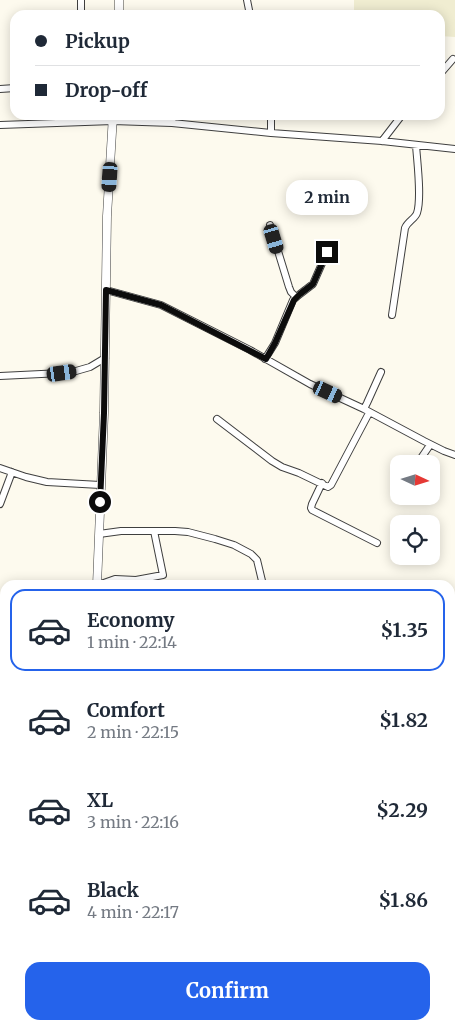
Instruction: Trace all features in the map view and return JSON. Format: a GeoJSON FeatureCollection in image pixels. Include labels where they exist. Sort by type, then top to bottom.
{"type":"FeatureCollection","features":[{"type":"Feature","properties":{"kind":"street"},"geometry":{"type":"LineString","coordinates":[[445,69],[454,59]]}},
{"type":"Feature","properties":{"kind":"street"},"geometry":{"type":"LineString","coordinates":[[0,125],[81,120]]}},
{"type":"Feature","properties":{"kind":"street"},"geometry":{"type":"LineString","coordinates":[[97,580],[104,413],[107,216],[113,120]]}},
{"type":"Feature","properties":{"kind":"street"},"geometry":{"type":"LineString","coordinates":[[137,120],[455,149]]}},
{"type":"Feature","properties":{"kind":"street"},"geometry":{"type":"LineString","coordinates":[[271,120],[272,133]]}},
{"type":"Feature","properties":{"kind":"street"},"geometry":{"type":"LineString","coordinates":[[382,141],[398,120]]}},
{"type":"Feature","properties":{"kind":"street"},"geometry":{"type":"LineString","coordinates":[[392,315],[405,228],[416,216],[419,206],[416,145]]}},
{"type":"Feature","properties":{"kind":"street"},"geometry":{"type":"LineString","coordinates":[[270,225],[289,287],[296,297]]}},
{"type":"Feature","properties":{"kind":"street"},"geometry":{"type":"LineString","coordinates":[[266,359],[290,307],[296,297],[313,284],[327,252]]}},
{"type":"Feature","properties":{"kind":"street"},"geometry":{"type":"LineString","coordinates":[[106,290],[161,305],[310,384],[455,455]]}},
{"type":"Feature","properties":{"kind":"street"},"geometry":{"type":"LineString","coordinates":[[0,376],[76,371],[90,367],[105,358]]}},
{"type":"Feature","properties":{"kind":"street"},"geometry":{"type":"LineString","coordinates":[[217,419],[272,461],[328,487],[331,485],[366,411],[381,372]]}},
{"type":"Feature","properties":{"kind":"street"},"geometry":{"type":"LineString","coordinates":[[422,455],[430,444]]}},
{"type":"Feature","properties":{"kind":"street"},"geometry":{"type":"LineString","coordinates":[[0,468],[47,482],[100,486]]}},
{"type":"Feature","properties":{"kind":"street"},"geometry":{"type":"LineString","coordinates":[[0,504],[12,472]]}},
{"type":"Feature","properties":{"kind":"street"},"geometry":{"type":"LineString","coordinates":[[322,483],[312,504],[312,510],[377,543]]}},
{"type":"Feature","properties":{"kind":"street"},"geometry":{"type":"LineString","coordinates":[[99,534],[121,531],[188,532],[200,534],[234,545],[252,554],[257,560],[262,580]]}},
{"type":"Feature","properties":{"kind":"street"},"geometry":{"type":"LineString","coordinates":[[112,580],[136,580],[163,574],[154,532]]}},
{"type":"Feature","properties":{"kind":"shaded area"},"geometry":{"type":"Polygon","coordinates":[[[354,0],[455,0],[455,37],[445,36],[445,10],[354,10],[354,0]]]}},
{"type":"Feature","properties":{"kind":"route"},"geometry":{"type":"LineString","coordinates":[[100,502],[106,290],[161,305],[266,359],[290,307],[296,297],[313,284],[327,252]]}}]}
